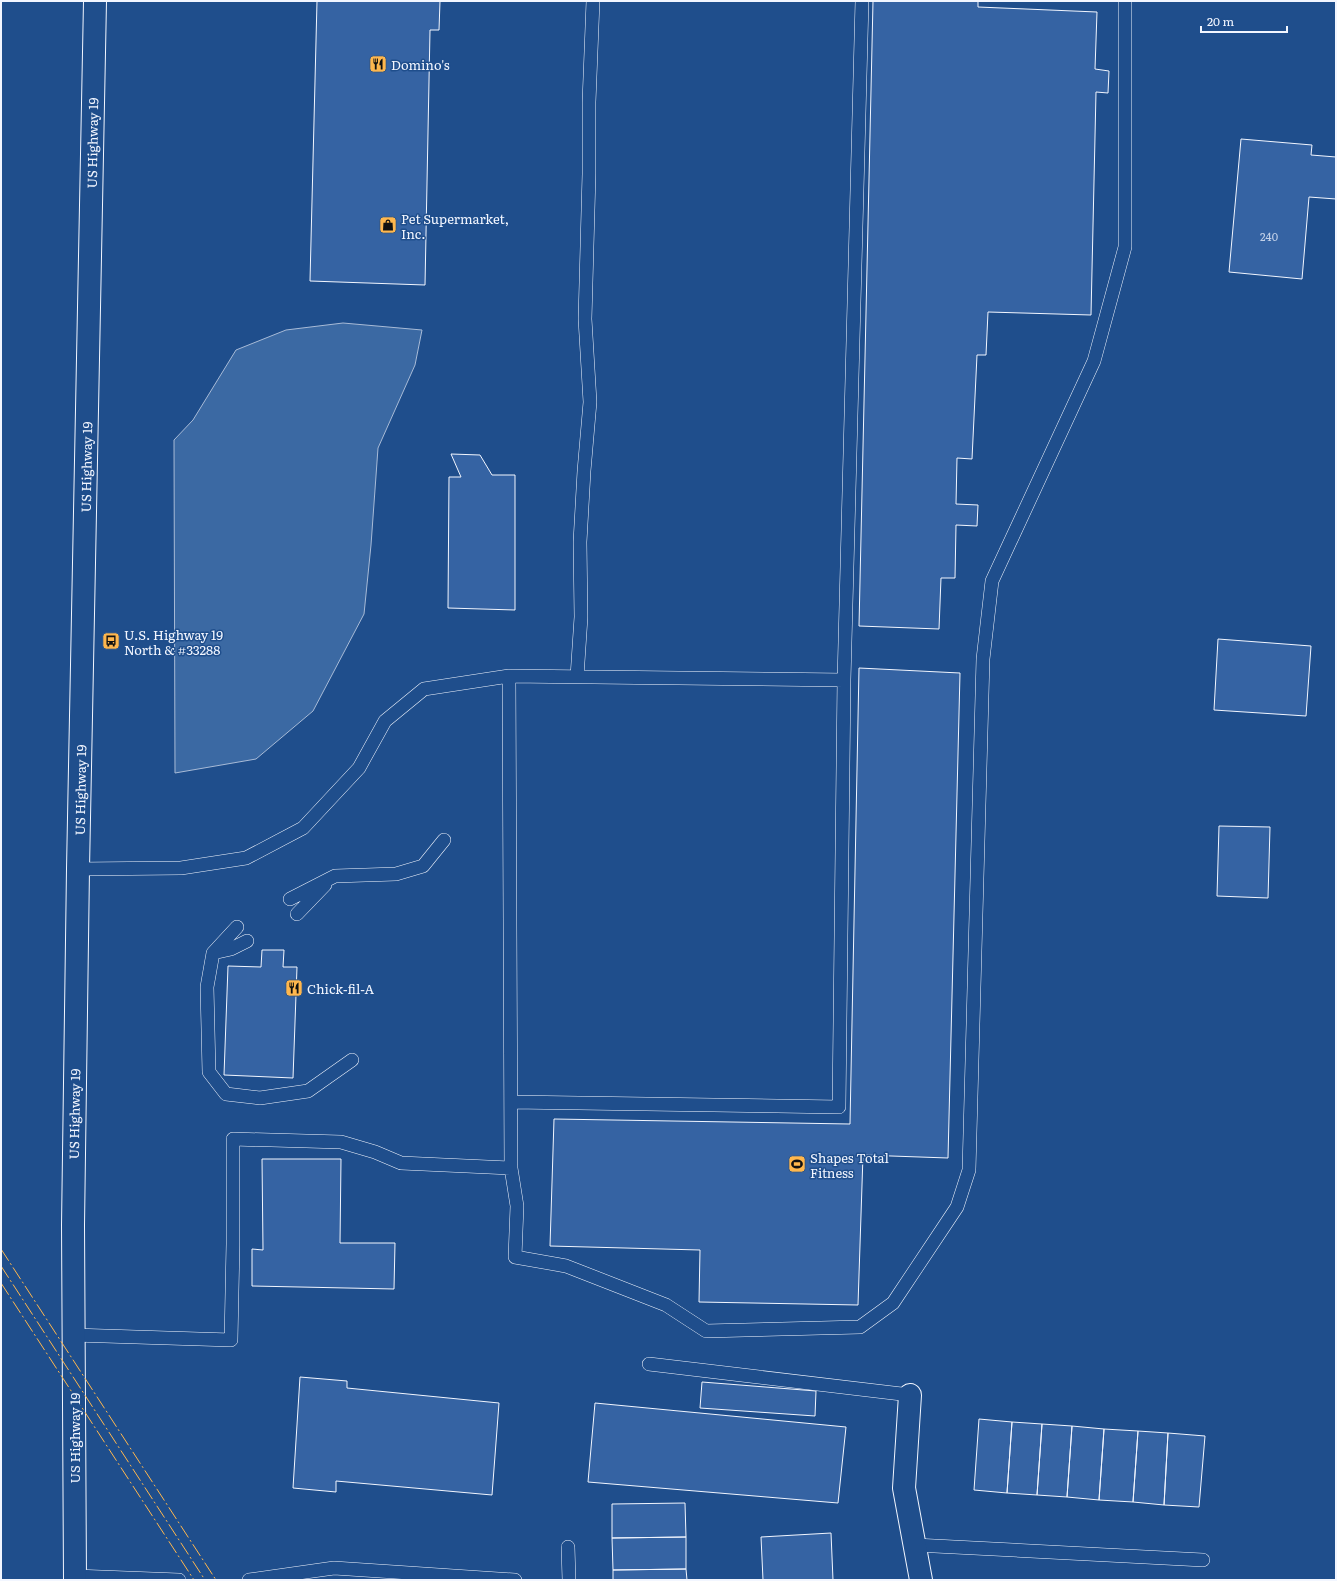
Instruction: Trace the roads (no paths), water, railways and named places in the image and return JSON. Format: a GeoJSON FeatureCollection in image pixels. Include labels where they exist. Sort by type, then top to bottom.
{"type":"FeatureCollection","features":[{"type":"Feature","properties":{"kind":"main road","name":"US Highway 19"},"geometry":{"type":"LineString","coordinates":[[75,1578],[73,1225],[78,869],[95,1]]}},
{"type":"Feature","properties":{"kind":"main road"},"geometry":{"type":"LineString","coordinates":[[910,1395],[904,1488],[921,1580]]}},
{"type":"Feature","properties":{"kind":"lane"},"geometry":{"type":"LineString","coordinates":[[577,676],[581,617],[580,542],[590,402],[585,319],[589,174],[589,102],[594,1]]}},
{"type":"Feature","properties":{"kind":"lane"},"geometry":{"type":"LineString","coordinates":[[512,1102],[839,1107],[844,680],[862,1]]}},
{"type":"Feature","properties":{"kind":"lane"},"geometry":{"type":"LineString","coordinates":[[509,676],[512,1102],[511,1168],[517,1206],[515,1257],[573,1268],[666,1306],[706,1331],[860,1326],[892,1303],[957,1207],[969,1170],[983,659],[992,581],[1094,361],[1125,247],[1125,1]]}},
{"type":"Feature","properties":{"kind":"lane"},"geometry":{"type":"LineString","coordinates":[[78,869],[181,868],[246,858],[303,828],[359,768],[385,721],[424,689],[509,676],[844,680]]}},
{"type":"Feature","properties":{"kind":"lane"},"geometry":{"type":"LineString","coordinates":[[290,899],[335,876],[396,874],[423,866],[444,840]]}},
{"type":"Feature","properties":{"kind":"lane"},"geometry":{"type":"LineString","coordinates":[[298,914],[335,876]]}},
{"type":"Feature","properties":{"kind":"lane"},"geometry":{"type":"LineString","coordinates":[[237,927],[213,953],[207,987],[209,1072],[226,1094],[260,1098],[308,1091],[352,1060]]}},
{"type":"Feature","properties":{"kind":"lane"},"geometry":{"type":"LineString","coordinates":[[213,953],[231,949],[247,941]]}},
{"type":"Feature","properties":{"kind":"lane"},"geometry":{"type":"LineString","coordinates":[[73,1335],[231,1340],[233,1139],[341,1142],[375,1152],[401,1163],[511,1168]]}},
{"type":"Feature","properties":{"kind":"lane"},"geometry":{"type":"LineString","coordinates":[[649,1364],[910,1395]]}},
{"type":"Feature","properties":{"kind":"lane"},"geometry":{"type":"LineString","coordinates":[[914,1545],[1203,1560]]}},
{"type":"Feature","properties":{"kind":"lane"},"geometry":{"type":"LineString","coordinates":[[568,1547],[569,1580]]}},
{"type":"Feature","properties":{"kind":"lane"},"geometry":{"type":"LineString","coordinates":[[249,1580],[263,1580],[334,1568],[515,1580]]}},
{"type":"Feature","properties":{"kind":"lane"},"geometry":{"type":"LineString","coordinates":[[75,1578],[180,1580]]}},
{"type":"Feature","properties":{"kind":"water"},"geometry":{"type":"Polygon","coordinates":[[[343,323],[422,330],[415,365],[378,448],[364,614],[313,711],[256,759],[175,773],[174,440],[193,420],[236,350],[286,330],[343,323]]]}},
{"type":"Feature","properties":{"kind":"place","name":"Domino's"},"geometry":{"type":"Point","coordinates":[378,64]}},
{"type":"Feature","properties":{"kind":"place","name":"Pet Supermarket, Inc."},"geometry":{"type":"Point","coordinates":[388,225]}},
{"type":"Feature","properties":{"kind":"place","name":"U.S. Highway 19 North & #33288"},"geometry":{"type":"Point","coordinates":[111,641]}},
{"type":"Feature","properties":{"kind":"place","name":"Chick-fil-A"},"geometry":{"type":"Point","coordinates":[294,988]}},
{"type":"Feature","properties":{"kind":"place","name":"Shapes Total Fitness"},"geometry":{"type":"Point","coordinates":[797,1164]}}]}
